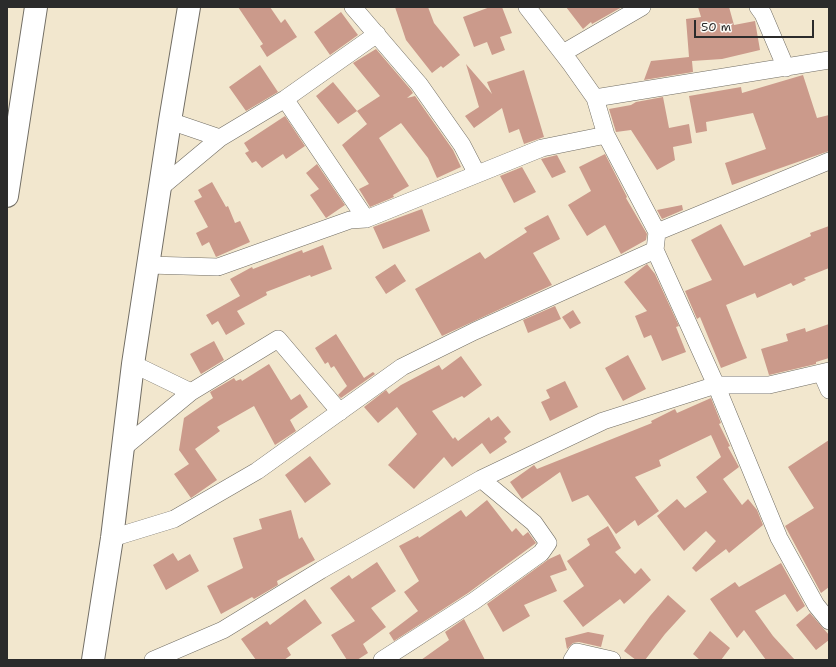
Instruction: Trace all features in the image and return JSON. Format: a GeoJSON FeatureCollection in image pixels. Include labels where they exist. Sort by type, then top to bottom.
{"type":"FeatureCollection","features":[{"type":"Feature","properties":{"kind":"main road"},"geometry":{"type":"LineString","coordinates":[[7,196],[36,7]]}},
{"type":"Feature","properties":{"kind":"main road"},"geometry":{"type":"LineString","coordinates":[[93,660],[112,538],[133,364],[189,7]]}},
{"type":"Feature","properties":{"kind":"street"},"geometry":{"type":"LineString","coordinates":[[353,7],[427,96],[462,145],[477,174]]}},
{"type":"Feature","properties":{"kind":"street"},"geometry":{"type":"LineString","coordinates":[[527,7],[563,53],[595,98],[606,136],[657,232],[655,250],[716,385],[779,538],[816,605],[829,621]]}},
{"type":"Feature","properties":{"kind":"street"},"geometry":{"type":"LineString","coordinates":[[563,53],[642,7]]}},
{"type":"Feature","properties":{"kind":"street"},"geometry":{"type":"LineString","coordinates":[[758,7],[763,14],[786,68]]}},
{"type":"Feature","properties":{"kind":"street"},"geometry":{"type":"LineString","coordinates":[[160,188],[220,138],[285,99],[377,34]]}},
{"type":"Feature","properties":{"kind":"street"},"geometry":{"type":"LineString","coordinates":[[595,98],[829,60]]}},
{"type":"Feature","properties":{"kind":"street"},"geometry":{"type":"LineString","coordinates":[[285,99],[366,219]]}},
{"type":"Feature","properties":{"kind":"street"},"geometry":{"type":"LineString","coordinates":[[170,121],[220,138]]}},
{"type":"Feature","properties":{"kind":"street"},"geometry":{"type":"LineString","coordinates":[[148,265],[218,267],[350,220],[366,219],[542,148],[606,136]]}},
{"type":"Feature","properties":{"kind":"street"},"geometry":{"type":"LineString","coordinates":[[657,232],[829,161]]}},
{"type":"Feature","properties":{"kind":"street"},"geometry":{"type":"LineString","coordinates":[[112,538],[174,519],[257,471],[409,364],[475,331],[655,250]]}},
{"type":"Feature","properties":{"kind":"street"},"geometry":{"type":"LineString","coordinates":[[122,449],[191,392],[278,339],[340,412]]}},
{"type":"Feature","properties":{"kind":"street"},"geometry":{"type":"LineString","coordinates":[[133,364],[191,392]]}},
{"type":"Feature","properties":{"kind":"street"},"geometry":{"type":"LineString","coordinates":[[154,660],[223,630],[321,570],[481,479],[604,420],[716,385],[769,385],[825,373],[829,390]]}},
{"type":"Feature","properties":{"kind":"street"},"geometry":{"type":"LineString","coordinates":[[382,660],[468,605],[541,553],[548,543],[534,523],[481,479]]}},
{"type":"Feature","properties":{"kind":"street"},"geometry":{"type":"LineString","coordinates":[[572,660],[577,652],[612,660]]}},
{"type":"Feature","properties":{"kind":"building"},"geometry":{"type":"Polygon","coordinates":[[[238,7],[270,7],[281,23],[285,19],[297,37],[267,57],[260,46],[263,44],[238,7]]]}},
{"type":"Feature","properties":{"kind":"building"},"geometry":{"type":"Polygon","coordinates":[[[395,7],[428,7],[434,23],[460,55],[443,68],[441,66],[432,73],[406,40],[395,7]]]}},
{"type":"Feature","properties":{"kind":"building"},"geometry":{"type":"Polygon","coordinates":[[[490,7],[502,7],[512,33],[500,37],[505,50],[492,55],[487,42],[474,47],[463,17],[490,7]]]}},
{"type":"Feature","properties":{"kind":"building"},"geometry":{"type":"Polygon","coordinates":[[[566,7],[622,7],[592,24],[591,22],[583,29],[566,7]]]}},
{"type":"Feature","properties":{"kind":"building"},"geometry":{"type":"Polygon","coordinates":[[[698,7],[729,7],[734,25],[755,21],[760,50],[722,59],[692,61],[693,72],[644,80],[651,61],[689,57],[686,19],[701,17],[698,7]]]}},
{"type":"Feature","properties":{"kind":"building"},"geometry":{"type":"Polygon","coordinates":[[[341,12],[358,35],[330,55],[314,32],[341,12]]]}},
{"type":"Feature","properties":{"kind":"building"},"geometry":{"type":"Polygon","coordinates":[[[376,49],[411,90],[413,93],[407,98],[415,96],[453,150],[461,167],[437,178],[428,158],[401,123],[379,138],[409,186],[393,195],[394,197],[370,207],[359,189],[369,184],[342,145],[367,124],[357,111],[380,96],[353,63],[376,49]]]}},
{"type":"Feature","properties":{"kind":"building"},"geometry":{"type":"Polygon","coordinates":[[[466,64],[492,94],[487,82],[524,70],[544,137],[524,144],[519,129],[509,133],[502,108],[474,128],[465,116],[479,107],[466,64]]]}},
{"type":"Feature","properties":{"kind":"building"},"geometry":{"type":"Polygon","coordinates":[[[260,65],[278,92],[246,111],[229,87],[260,65]]]}},
{"type":"Feature","properties":{"kind":"building"},"geometry":{"type":"Polygon","coordinates":[[[803,75],[817,118],[829,115],[829,151],[732,185],[725,163],[766,149],[753,113],[706,122],[707,131],[696,133],[689,96],[741,87],[742,93],[803,75]]]}},
{"type":"Feature","properties":{"kind":"building"},"geometry":{"type":"Polygon","coordinates":[[[333,82],[357,111],[338,124],[316,96],[333,82]]]}},
{"type":"Feature","properties":{"kind":"building"},"geometry":{"type":"Polygon","coordinates":[[[663,97],[669,128],[689,124],[692,143],[673,147],[675,160],[657,170],[631,130],[616,132],[609,109],[663,97]]]}},
{"type":"Feature","properties":{"kind":"building"},"geometry":{"type":"Polygon","coordinates":[[[285,116],[305,146],[286,159],[283,154],[262,168],[256,161],[252,163],[245,153],[249,151],[244,143],[285,116]]]}},
{"type":"Feature","properties":{"kind":"building"},"geometry":{"type":"Polygon","coordinates":[[[605,154],[627,197],[626,198],[647,234],[646,240],[621,254],[605,225],[587,236],[568,205],[591,191],[579,167],[605,154]]]}},
{"type":"Feature","properties":{"kind":"building"},"geometry":{"type":"Polygon","coordinates":[[[557,155],[566,172],[552,178],[541,159],[557,155]]]}},
{"type":"Feature","properties":{"kind":"building"},"geometry":{"type":"Polygon","coordinates":[[[317,164],[345,205],[326,218],[310,195],[319,189],[306,173],[317,164]]]}},
{"type":"Feature","properties":{"kind":"building"},"geometry":{"type":"Polygon","coordinates":[[[522,167],[536,192],[514,203],[500,176],[522,167]]]}},
{"type":"Feature","properties":{"kind":"building"},"geometry":{"type":"Polygon","coordinates":[[[212,182],[226,207],[228,206],[235,223],[240,221],[250,242],[216,257],[209,242],[202,246],[196,233],[208,227],[194,201],[202,197],[198,190],[212,182]]]}},
{"type":"Feature","properties":{"kind":"building"},"geometry":{"type":"Polygon","coordinates":[[[682,205],[683,210],[662,219],[657,210],[682,205]]]}},
{"type":"Feature","properties":{"kind":"building"},"geometry":{"type":"Polygon","coordinates":[[[422,209],[430,231],[383,249],[373,227],[422,209]]]}},
{"type":"Feature","properties":{"kind":"building"},"geometry":{"type":"Polygon","coordinates":[[[548,215],[560,239],[533,253],[552,285],[442,336],[415,289],[480,252],[485,259],[527,232],[524,228],[548,215]]]}},
{"type":"Feature","properties":{"kind":"building"},"geometry":{"type":"Polygon","coordinates":[[[721,224],[744,266],[811,236],[810,233],[829,226],[829,268],[804,278],[806,280],[793,286],[791,283],[757,298],[755,293],[726,305],[747,358],[721,368],[700,317],[697,319],[685,291],[712,280],[691,240],[721,224]]]}},
{"type":"Feature","properties":{"kind":"building"},"geometry":{"type":"Polygon","coordinates":[[[323,245],[332,269],[311,277],[310,275],[266,292],[267,295],[237,311],[245,324],[226,335],[218,321],[212,325],[206,315],[240,296],[230,279],[252,267],[253,269],[302,250],[303,253],[323,245]]]}},
{"type":"Feature","properties":{"kind":"building"},"geometry":{"type":"Polygon","coordinates":[[[395,264],[406,281],[386,294],[375,277],[395,264]]]}},
{"type":"Feature","properties":{"kind":"building"},"geometry":{"type":"Polygon","coordinates":[[[647,264],[655,274],[679,326],[676,327],[686,352],[662,361],[651,335],[644,338],[635,316],[647,311],[624,282],[647,264]]]}},
{"type":"Feature","properties":{"kind":"building"},"geometry":{"type":"Polygon","coordinates":[[[555,306],[561,319],[528,333],[523,320],[555,306]]]}},
{"type":"Feature","properties":{"kind":"building"},"geometry":{"type":"Polygon","coordinates":[[[573,310],[581,323],[570,329],[562,317],[573,310]]]}},
{"type":"Feature","properties":{"kind":"building"},"geometry":{"type":"Polygon","coordinates":[[[829,324],[829,358],[816,362],[816,364],[769,375],[761,349],[788,341],[786,334],[805,328],[806,332],[829,324]]]}},
{"type":"Feature","properties":{"kind":"building"},"geometry":{"type":"Polygon","coordinates":[[[336,334],[364,378],[373,372],[375,374],[341,398],[338,395],[347,386],[334,366],[331,368],[328,362],[325,364],[315,348],[336,334]]]}},
{"type":"Feature","properties":{"kind":"building"},"geometry":{"type":"Polygon","coordinates":[[[214,341],[224,360],[201,374],[190,354],[214,341]]]}},
{"type":"Feature","properties":{"kind":"building"},"geometry":{"type":"Polygon","coordinates":[[[628,355],[646,389],[623,401],[605,368],[628,355]]]}},
{"type":"Feature","properties":{"kind":"building"},"geometry":{"type":"Polygon","coordinates":[[[461,356],[482,385],[464,398],[462,396],[432,411],[453,439],[455,437],[458,441],[489,417],[491,421],[498,416],[511,432],[504,438],[507,442],[490,454],[482,443],[452,467],[444,457],[414,489],[388,465],[417,434],[397,407],[378,423],[364,407],[386,390],[389,394],[401,385],[439,365],[442,370],[461,356]]]}},
{"type":"Feature","properties":{"kind":"building"},"geometry":{"type":"Polygon","coordinates":[[[269,364],[291,400],[300,394],[308,407],[290,420],[296,431],[275,445],[254,406],[217,427],[220,431],[195,449],[217,480],[191,498],[174,474],[189,464],[179,450],[184,418],[213,398],[210,392],[234,378],[236,381],[241,379],[242,381],[269,364]]]}},
{"type":"Feature","properties":{"kind":"building"},"geometry":{"type":"Polygon","coordinates":[[[565,381],[578,407],[550,421],[541,402],[550,398],[546,390],[565,381]]]}},
{"type":"Feature","properties":{"kind":"building"},"geometry":{"type":"Polygon","coordinates":[[[711,398],[721,423],[719,424],[730,446],[728,447],[739,467],[723,479],[742,505],[748,499],[757,510],[763,525],[729,553],[726,549],[696,572],[692,568],[716,541],[706,531],[684,551],[657,516],[677,499],[685,508],[707,492],[696,477],[721,457],[711,435],[659,460],[661,466],[635,477],[659,511],[638,526],[635,520],[616,534],[588,495],[572,502],[560,472],[522,499],[510,482],[534,465],[537,469],[652,423],[651,421],[675,409],[677,413],[711,398]]]}},
{"type":"Feature","properties":{"kind":"building"},"geometry":{"type":"Polygon","coordinates":[[[829,440],[829,587],[821,593],[785,526],[814,508],[788,467],[829,440]]]}},
{"type":"Feature","properties":{"kind":"building"},"geometry":{"type":"Polygon","coordinates":[[[310,456],[331,484],[305,503],[285,475],[310,456]]]}},
{"type":"Feature","properties":{"kind":"building"},"geometry":{"type":"Polygon","coordinates":[[[487,500],[512,532],[516,528],[523,536],[528,532],[536,543],[468,593],[394,641],[389,633],[418,611],[404,592],[419,581],[399,546],[418,536],[419,538],[461,510],[466,517],[487,500]]]}},
{"type":"Feature","properties":{"kind":"building"},"geometry":{"type":"Polygon","coordinates":[[[291,510],[299,539],[302,537],[315,560],[277,581],[278,585],[254,599],[252,597],[221,614],[207,586],[243,568],[233,538],[262,529],[259,519],[291,510]]]}},
{"type":"Feature","properties":{"kind":"building"},"geometry":{"type":"Polygon","coordinates":[[[608,526],[621,548],[615,552],[635,574],[641,568],[651,580],[624,604],[620,599],[583,627],[563,601],[584,586],[567,561],[590,545],[587,539],[608,526]]]}},
{"type":"Feature","properties":{"kind":"building"},"geometry":{"type":"Polygon","coordinates":[[[173,553],[178,561],[190,554],[199,571],[166,590],[153,565],[173,553]]]}},
{"type":"Feature","properties":{"kind":"building"},"geometry":{"type":"Polygon","coordinates":[[[560,554],[567,570],[550,576],[557,591],[524,605],[530,616],[503,632],[487,604],[549,559],[560,554]]]}},
{"type":"Feature","properties":{"kind":"building"},"geometry":{"type":"Polygon","coordinates":[[[377,562],[396,591],[371,608],[386,627],[363,644],[368,653],[357,660],[347,660],[331,635],[355,621],[330,588],[349,575],[352,579],[377,562]]]}},
{"type":"Feature","properties":{"kind":"building"},"geometry":{"type":"Polygon","coordinates":[[[781,563],[805,606],[797,612],[785,594],[755,611],[773,636],[795,660],[766,660],[744,630],[737,638],[710,599],[735,582],[739,587],[781,563]]]}},
{"type":"Feature","properties":{"kind":"building"},"geometry":{"type":"Polygon","coordinates":[[[668,595],[686,611],[665,634],[645,660],[636,660],[624,651],[668,595]]]}},
{"type":"Feature","properties":{"kind":"building"},"geometry":{"type":"Polygon","coordinates":[[[305,599],[322,623],[287,648],[291,655],[284,660],[256,660],[241,639],[267,621],[270,625],[305,599]]]}},
{"type":"Feature","properties":{"kind":"building"},"geometry":{"type":"Polygon","coordinates":[[[810,613],[829,635],[829,640],[816,650],[796,625],[810,613]]]}},
{"type":"Feature","properties":{"kind":"building"},"geometry":{"type":"Polygon","coordinates":[[[464,619],[485,660],[421,660],[449,640],[445,632],[464,619]]]}},
{"type":"Feature","properties":{"kind":"building"},"geometry":{"type":"Polygon","coordinates":[[[710,631],[730,648],[721,660],[700,660],[693,654],[710,631]]]}},
{"type":"Feature","properties":{"kind":"building"},"geometry":{"type":"Polygon","coordinates":[[[588,632],[604,635],[601,647],[579,642],[573,643],[567,649],[565,638],[588,632]]]}}]}
